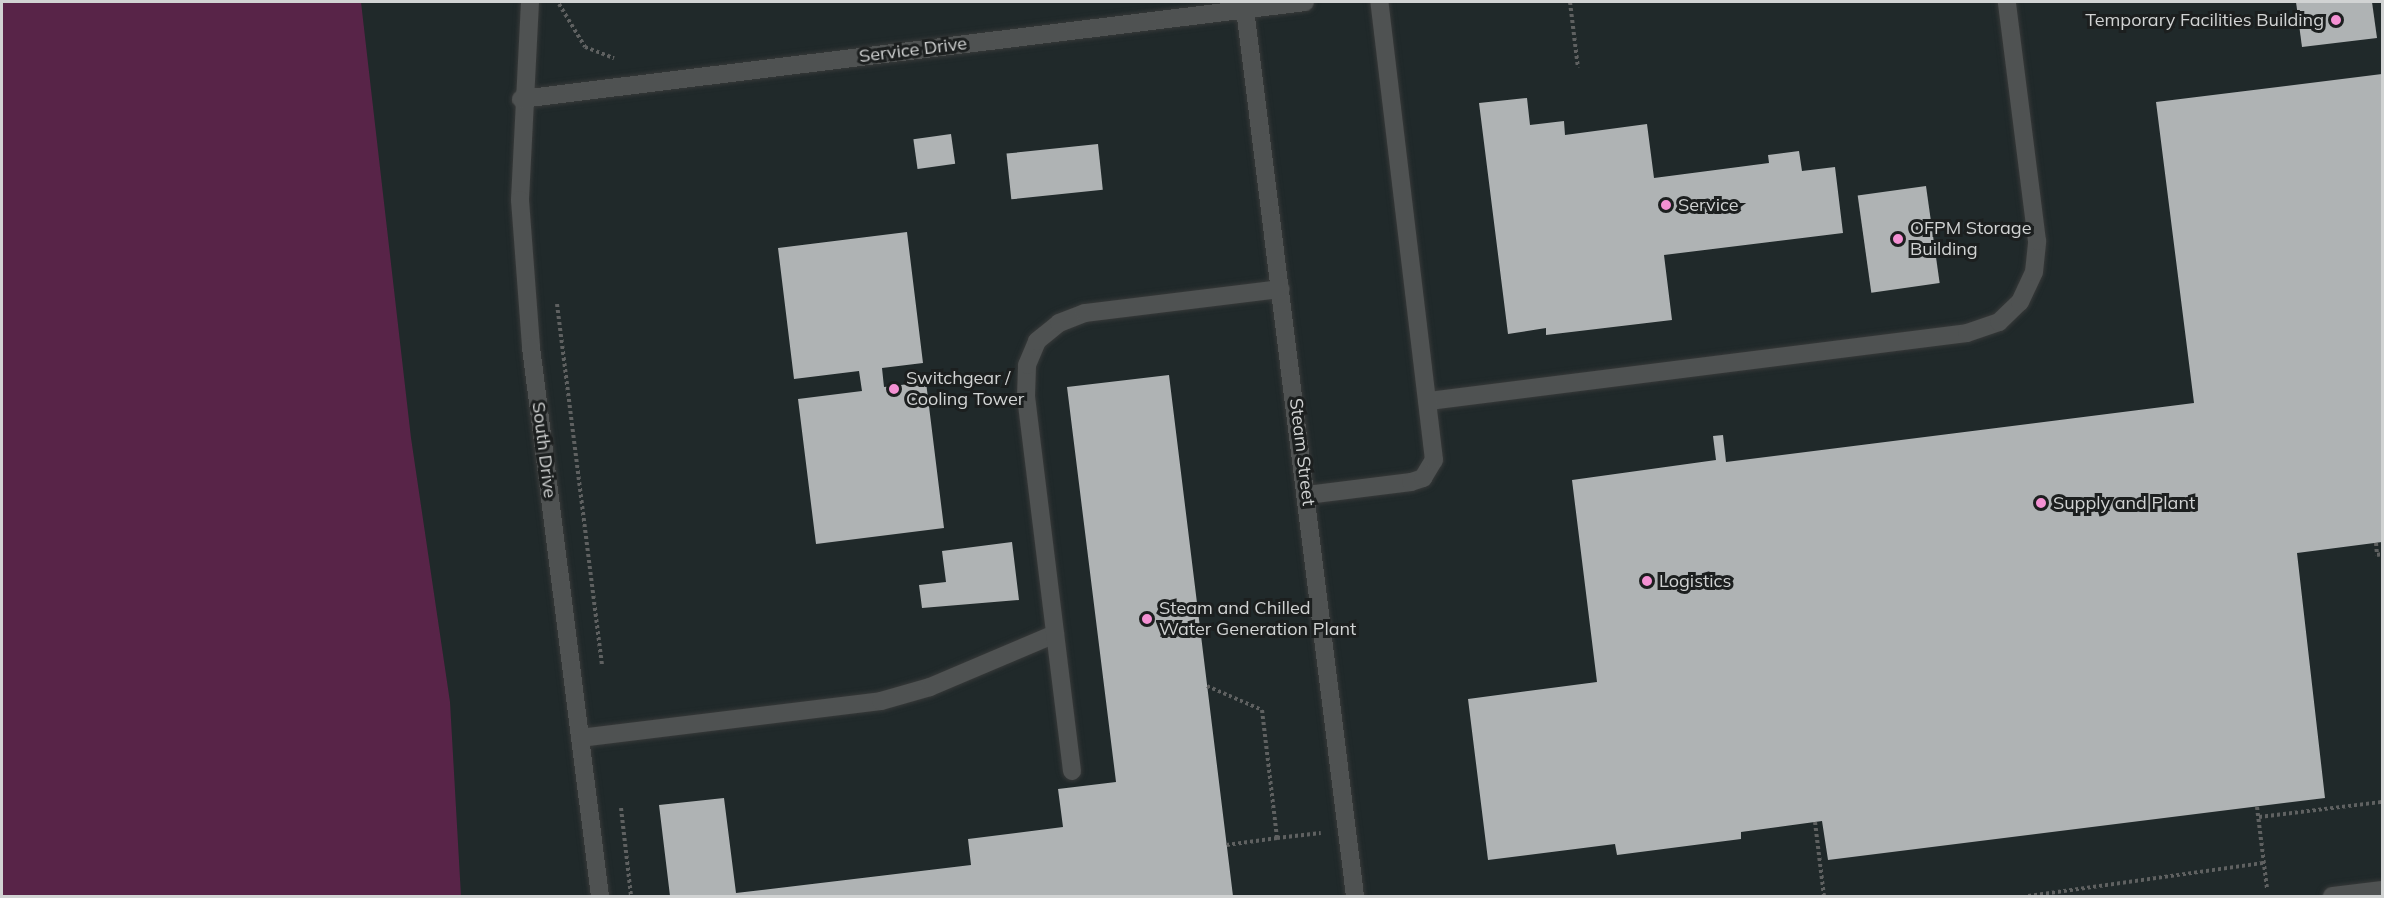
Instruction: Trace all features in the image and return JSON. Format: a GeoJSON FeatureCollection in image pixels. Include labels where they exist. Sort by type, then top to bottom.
{"type":"FeatureCollection","features":[{"type":"Feature","properties":{"kind":"street","name":"South Drive"},"geometry":{"type":"LineString","coordinates":[[530,2],[521,99],[520,200],[531,347],[600,897]]}},
{"type":"Feature","properties":{"kind":"street","name":"Service Drive"},"geometry":{"type":"LineString","coordinates":[[521,99],[1305,2]]}},
{"type":"Feature","properties":{"kind":"street"},"geometry":{"type":"LineString","coordinates":[[1307,495],[1423,478],[1435,450],[1379,2]]}},
{"type":"Feature","properties":{"kind":"street"},"geometry":{"type":"LineString","coordinates":[[1429,401],[1967,333],[1999,322],[2020,302],[2034,272],[2037,241],[2007,2]]}},
{"type":"Feature","properties":{"kind":"street","name":"Steam Street"},"geometry":{"type":"LineString","coordinates":[[1245,9],[1355,897]]}},
{"type":"Feature","properties":{"kind":"street"},"geometry":{"type":"LineString","coordinates":[[1072,771],[1026,396],[1027,365],[1037,341],[1059,323],[1085,314],[1281,289]]}},
{"type":"Feature","properties":{"kind":"street"},"geometry":{"type":"LineString","coordinates":[[580,738],[881,701],[930,687],[1055,634]]}},
{"type":"Feature","properties":{"kind":"street"},"geometry":{"type":"LineString","coordinates":[[2332,897],[2382,890]]}},
{"type":"Feature","properties":{"kind":"path"},"geometry":{"type":"LineString","coordinates":[[558,2],[568,26],[585,46],[604,57],[624,58]]}},
{"type":"Feature","properties":{"kind":"path"},"geometry":{"type":"LineString","coordinates":[[1570,2],[1578,68]]}},
{"type":"Feature","properties":{"kind":"path"},"geometry":{"type":"LineString","coordinates":[[557,296],[602,665]]}},
{"type":"Feature","properties":{"kind":"path"},"geometry":{"type":"LineString","coordinates":[[2376,543],[2377,555],[2382,554]]}},
{"type":"Feature","properties":{"kind":"path"},"geometry":{"type":"LineString","coordinates":[[1207,686],[1262,710],[1277,838]]}},
{"type":"Feature","properties":{"kind":"path"},"geometry":{"type":"LineString","coordinates":[[2259,817],[2382,802]]}},
{"type":"Feature","properties":{"kind":"path"},"geometry":{"type":"LineString","coordinates":[[2257,807],[2267,889]]}},
{"type":"Feature","properties":{"kind":"path"},"geometry":{"type":"LineString","coordinates":[[621,808],[631,897]]}},
{"type":"Feature","properties":{"kind":"path"},"geometry":{"type":"LineString","coordinates":[[1815,822],[1824,897]]}},
{"type":"Feature","properties":{"kind":"path"},"geometry":{"type":"LineString","coordinates":[[1226,845],[1347,830]]}},
{"type":"Feature","properties":{"kind":"path"},"geometry":{"type":"LineString","coordinates":[[2028,897],[2264,863]]}},
{"type":"Feature","properties":{"kind":"shaded area"},"geometry":{"type":"Polygon","coordinates":[[[2,2],[2382,2],[2382,896],[2,896],[2,2]]]}},
{"type":"Feature","properties":{"kind":"shaded area"},"geometry":{"type":"Polygon","coordinates":[[[2,2],[361,2],[411,438],[450,702],[461,896],[2,896],[2,2]]]}},
{"type":"Feature","properties":{"kind":"building","name":"Temporary Facilities Building"},"geometry":{"type":"Polygon","coordinates":[[[2296,2],[2372,2],[2377,38],[2302,47],[2296,2]]]}},
{"type":"Feature","properties":{"kind":"building","name":"Supply and Plant"},"geometry":{"type":"Polygon","coordinates":[[[2382,74],[2382,542],[2297,553],[2325,798],[1828,860],[1822,821],[1741,832],[1741,839],[1617,855],[1615,844],[1488,860],[1468,699],[1597,682],[1572,480],[1716,460],[1713,436],[1723,435],[1726,462],[2194,403],[2156,102],[2382,74]]]}},
{"type":"Feature","properties":{"kind":"building","name":"Service"},"geometry":{"type":"Polygon","coordinates":[[[1527,98],[1530,125],[1564,121],[1565,135],[1647,124],[1654,178],[1769,163],[1768,155],[1799,151],[1802,171],[1835,167],[1843,233],[1664,255],[1672,320],[1546,335],[1546,328],[1508,334],[1479,103],[1527,98]]]}},
{"type":"Feature","properties":{"kind":"building"},"geometry":{"type":"Polygon","coordinates":[[[951,134],[955,164],[918,169],[913,139],[951,134]]]}},
{"type":"Feature","properties":{"kind":"building"},"geometry":{"type":"Polygon","coordinates":[[[1098,144],[1103,190],[1011,199],[1007,154],[1098,144]]]}},
{"type":"Feature","properties":{"kind":"building","name":"OFPM Storage Building"},"geometry":{"type":"Polygon","coordinates":[[[1926,186],[1940,283],[1871,293],[1858,196],[1926,186]]]}},
{"type":"Feature","properties":{"kind":"building","name":"Switchgear / Cooling Tower"},"geometry":{"type":"Polygon","coordinates":[[[907,232],[923,363],[882,368],[884,387],[926,382],[944,528],[816,544],[798,399],[862,391],[859,371],[794,379],[778,248],[907,232]]]}},
{"type":"Feature","properties":{"kind":"building","name":"Steam and Chilled Water Generation Plant"},"geometry":{"type":"Polygon","coordinates":[[[1169,375],[1233,896],[670,896],[659,805],[724,798],[736,893],[971,865],[968,839],[1063,827],[1058,789],[1116,782],[1067,387],[1169,375]]]}},
{"type":"Feature","properties":{"kind":"building"},"geometry":{"type":"Polygon","coordinates":[[[1012,542],[1019,600],[922,608],[919,585],[946,582],[942,551],[1012,542]]]}},
{"type":"Feature","properties":{"kind":"place","name":"Temporary Facilities Building"},"geometry":{"type":"Point","coordinates":[2336,20]}},
{"type":"Feature","properties":{"kind":"place","name":"Service"},"geometry":{"type":"Point","coordinates":[1666,205]}},
{"type":"Feature","properties":{"kind":"place","name":"OFPM Storage Building"},"geometry":{"type":"Point","coordinates":[1898,239]}},
{"type":"Feature","properties":{"kind":"place","name":"Switchgear / Cooling Tower"},"geometry":{"type":"Point","coordinates":[894,389]}},
{"type":"Feature","properties":{"kind":"place","name":"Supply and Plant"},"geometry":{"type":"Point","coordinates":[2041,503]}},
{"type":"Feature","properties":{"kind":"place","name":"Logistics"},"geometry":{"type":"Point","coordinates":[1647,581]}},
{"type":"Feature","properties":{"kind":"place","name":"Steam and Chilled Water Generation Plant"},"geometry":{"type":"Point","coordinates":[1147,619]}}]}
